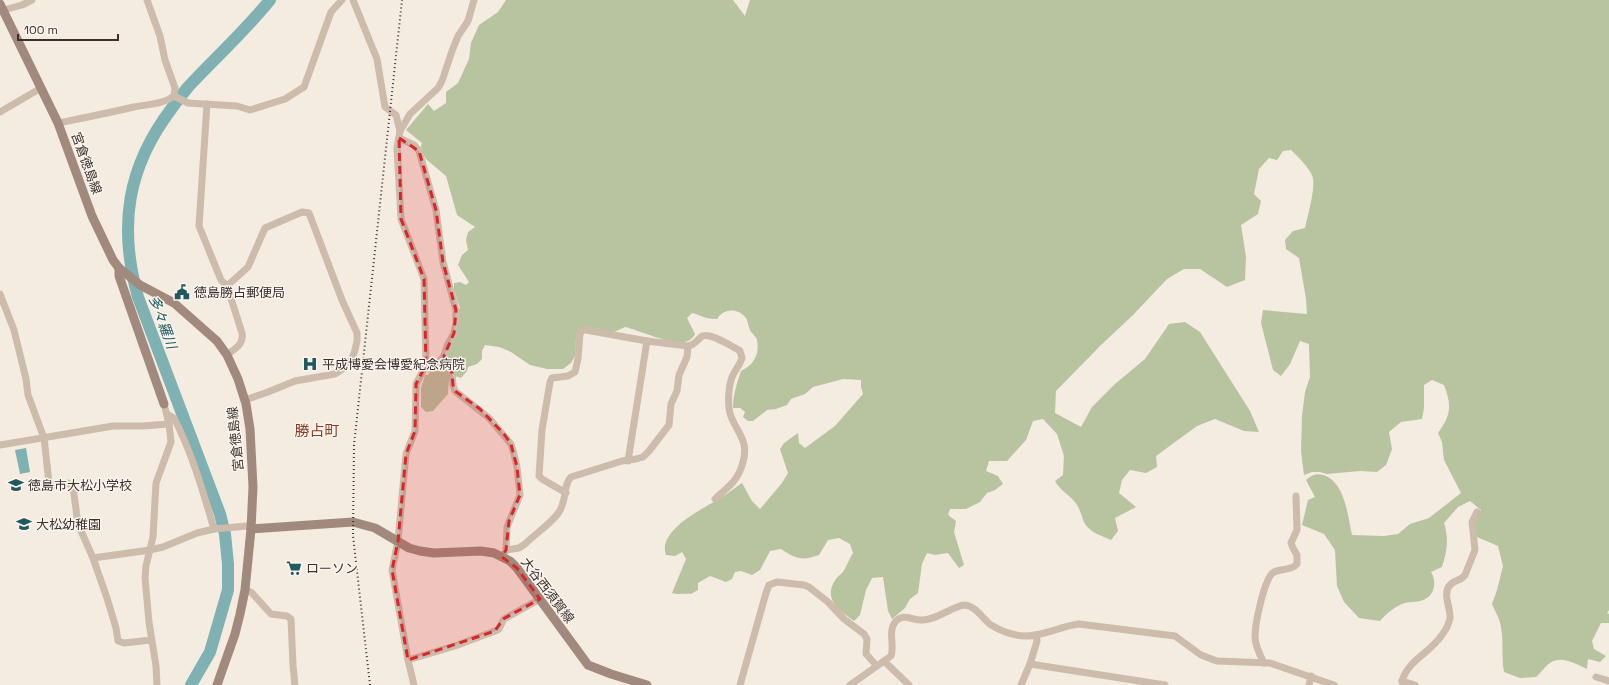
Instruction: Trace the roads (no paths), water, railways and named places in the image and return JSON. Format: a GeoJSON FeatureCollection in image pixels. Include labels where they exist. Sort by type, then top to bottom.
{"type":"FeatureCollection","features":[{"type":"Feature","properties":{"kind":"main road","name":"宮倉徳島線"},"geometry":{"type":"LineString","coordinates":[[2,7],[58,124],[92,216],[113,260],[122,270],[140,285],[174,303],[217,342],[227,355],[238,379],[245,400],[250,429],[252,528],[245,590],[236,634],[217,685]]}},
{"type":"Feature","properties":{"kind":"main road"},"geometry":{"type":"LineString","coordinates":[[122,270],[119,276],[164,404]]}},
{"type":"Feature","properties":{"kind":"main road","name":"大谷西須賀線"},"geometry":{"type":"LineString","coordinates":[[252,528],[353,522],[375,528],[409,548],[420,551],[481,551],[504,553],[517,568],[588,665],[647,685]]}},
{"type":"Feature","properties":{"kind":"street"},"geometry":{"type":"LineString","coordinates":[[2,7],[22,5],[32,0]]}},
{"type":"Feature","properties":{"kind":"street"},"geometry":{"type":"LineString","coordinates":[[147,0],[160,36],[165,60],[175,88],[175,96]]}},
{"type":"Feature","properties":{"kind":"street"},"geometry":{"type":"LineString","coordinates":[[175,96],[188,103],[237,106],[250,110],[285,100],[304,87],[331,12],[342,0]]}},
{"type":"Feature","properties":{"kind":"street"},"geometry":{"type":"LineString","coordinates":[[353,0],[378,59],[385,106],[396,115],[400,134],[419,151],[436,210],[443,262],[456,310],[454,333],[447,346],[444,356],[452,373],[455,391],[489,418],[511,444],[514,454],[520,495],[507,527],[504,553],[519,548],[559,512],[565,499],[566,483],[571,477],[618,462],[636,459],[647,454],[669,425],[671,404],[676,391],[679,375],[687,357],[688,346]]}},
{"type":"Feature","properties":{"kind":"street"},"geometry":{"type":"LineString","coordinates":[[414,685],[392,570],[398,541],[406,454],[415,431],[416,384],[426,365],[424,279],[401,219],[397,148],[400,134],[410,114],[438,88],[442,81],[452,51],[468,21],[474,0]]}},
{"type":"Feature","properties":{"kind":"street"},"geometry":{"type":"LineString","coordinates":[[0,112],[41,88]]}},
{"type":"Feature","properties":{"kind":"street"},"geometry":{"type":"LineString","coordinates":[[58,124],[140,106],[157,104],[168,101],[175,96]]}},
{"type":"Feature","properties":{"kind":"street"},"geometry":{"type":"LineString","coordinates":[[207,104],[199,226],[221,280],[227,286],[243,339],[239,346],[227,355]]}},
{"type":"Feature","properties":{"kind":"street"},"geometry":{"type":"LineString","coordinates":[[396,115],[410,114]]}},
{"type":"Feature","properties":{"kind":"street"},"geometry":{"type":"LineString","coordinates":[[227,286],[248,267],[265,228],[302,212],[309,213],[342,300],[357,333],[357,341],[352,358],[344,368],[335,374],[294,381],[245,400]]}},
{"type":"Feature","properties":{"kind":"street"},"geometry":{"type":"LineString","coordinates":[[0,294],[14,330],[26,379],[28,395],[44,438],[49,482],[54,486],[68,483],[73,487],[78,524],[93,558],[113,616],[118,640],[124,643],[151,640]]}},
{"type":"Feature","properties":{"kind":"street"},"geometry":{"type":"LineString","coordinates":[[566,493],[542,479],[540,476],[542,430],[550,382],[552,378],[568,376],[575,372],[578,359],[580,333],[583,330],[586,330],[647,341],[688,346],[695,344],[701,337],[708,335],[737,349],[741,354],[741,362],[732,376],[729,406],[732,422],[744,441],[744,456],[741,469],[735,480],[715,499]]}},
{"type":"Feature","properties":{"kind":"street"},"geometry":{"type":"LineString","coordinates":[[628,461],[647,341]]}},
{"type":"Feature","properties":{"kind":"street"},"geometry":{"type":"LineString","coordinates":[[157,685],[145,578],[154,529],[156,483],[171,442],[169,424],[164,404]]}},
{"type":"Feature","properties":{"kind":"street"},"geometry":{"type":"LineString","coordinates":[[167,414],[174,418],[183,435],[216,529]]}},
{"type":"Feature","properties":{"kind":"street"},"geometry":{"type":"LineString","coordinates":[[0,445],[113,426],[169,424]]}},
{"type":"Feature","properties":{"kind":"street"},"geometry":{"type":"LineString","coordinates":[[1264,663],[1256,646],[1255,637],[1261,601],[1269,577],[1275,572],[1294,568],[1297,564],[1297,555],[1292,543],[1296,530],[1296,496]]}},
{"type":"Feature","properties":{"kind":"street"},"geometry":{"type":"LineString","coordinates":[[1415,685],[1402,683],[1409,666],[1436,644],[1445,631],[1450,618],[1447,591],[1450,585],[1463,579],[1466,575],[1475,550],[1472,522],[1477,512]]}},
{"type":"Feature","properties":{"kind":"street"},"geometry":{"type":"LineString","coordinates":[[93,558],[163,547],[197,533],[216,529],[247,526],[252,528]]}},
{"type":"Feature","properties":{"kind":"street"},"geometry":{"type":"LineString","coordinates":[[740,685],[766,593],[769,585],[777,582],[804,585],[828,602],[834,610],[864,634],[867,639],[866,654],[877,666]]}},
{"type":"Feature","properties":{"kind":"street"},"geometry":{"type":"LineString","coordinates":[[245,590],[251,592],[271,614],[287,616],[291,619],[295,685]]}},
{"type":"Feature","properties":{"kind":"street"},"geometry":{"type":"LineString","coordinates":[[408,660],[455,646],[495,631],[499,629],[504,619],[540,599]]}},
{"type":"Feature","properties":{"kind":"street"},"geometry":{"type":"LineString","coordinates":[[850,685],[891,656],[894,649],[891,631],[894,622],[900,617],[922,621],[932,619],[964,605],[971,607],[999,630],[1025,636],[1036,635],[1070,625],[1079,624],[1175,636],[1201,655],[1217,662],[1270,663],[1312,676],[1334,685]]}},
{"type":"Feature","properties":{"kind":"street"},"geometry":{"type":"LineString","coordinates":[[1021,685],[1030,664],[1037,641],[1036,635]]}},
{"type":"Feature","properties":{"kind":"street"},"geometry":{"type":"LineString","coordinates":[[884,661],[909,685]]}},
{"type":"Feature","properties":{"kind":"street"},"geometry":{"type":"LineString","coordinates":[[1030,664],[1165,685]]}},
{"type":"Feature","properties":{"kind":"street"},"geometry":{"type":"LineString","coordinates":[[1308,685],[1312,676]]}},
{"type":"Feature","properties":{"kind":"street"},"geometry":{"type":"LineString","coordinates":[[1596,678],[1609,681]]}},
{"type":"Feature","properties":{"kind":"water"},"geometry":{"type":"Polygon","coordinates":[[[26,448],[30,472],[20,474],[15,450],[26,448]]]}},
{"type":"Feature","properties":{"kind":"waterway","name":"多々羅川"},"geometry":{"type":"LineString","coordinates":[[191,685],[210,652],[228,590],[228,564],[225,534],[220,514],[138,297],[132,271],[128,222],[136,175],[145,152],[157,130],[189,86],[241,33],[270,0]]}},
{"type":"Feature","properties":{"kind":"railway"},"geometry":{"type":"LineString","coordinates":[[370,685],[353,536],[354,445],[402,0]]}},
{"type":"Feature","properties":{"kind":"place","name":"徳島勝占郵便局"},"geometry":{"type":"Point","coordinates":[182,292]}},
{"type":"Feature","properties":{"kind":"place","name":"平成博愛会博愛紀念病院"},"geometry":{"type":"Point","coordinates":[310,364]}},
{"type":"Feature","properties":{"kind":"place","name":"徳島市大松小学校"},"geometry":{"type":"Point","coordinates":[16,485]}},
{"type":"Feature","properties":{"kind":"place","name":"大松幼稚園"},"geometry":{"type":"Point","coordinates":[24,524]}},
{"type":"Feature","properties":{"kind":"place","name":"ローソン"},"geometry":{"type":"Point","coordinates":[294,568]}},
{"type":"Feature","properties":{"kind":"district","name":"勝占町"},"geometry":{"type":"Point","coordinates":[317,431]}}]}
